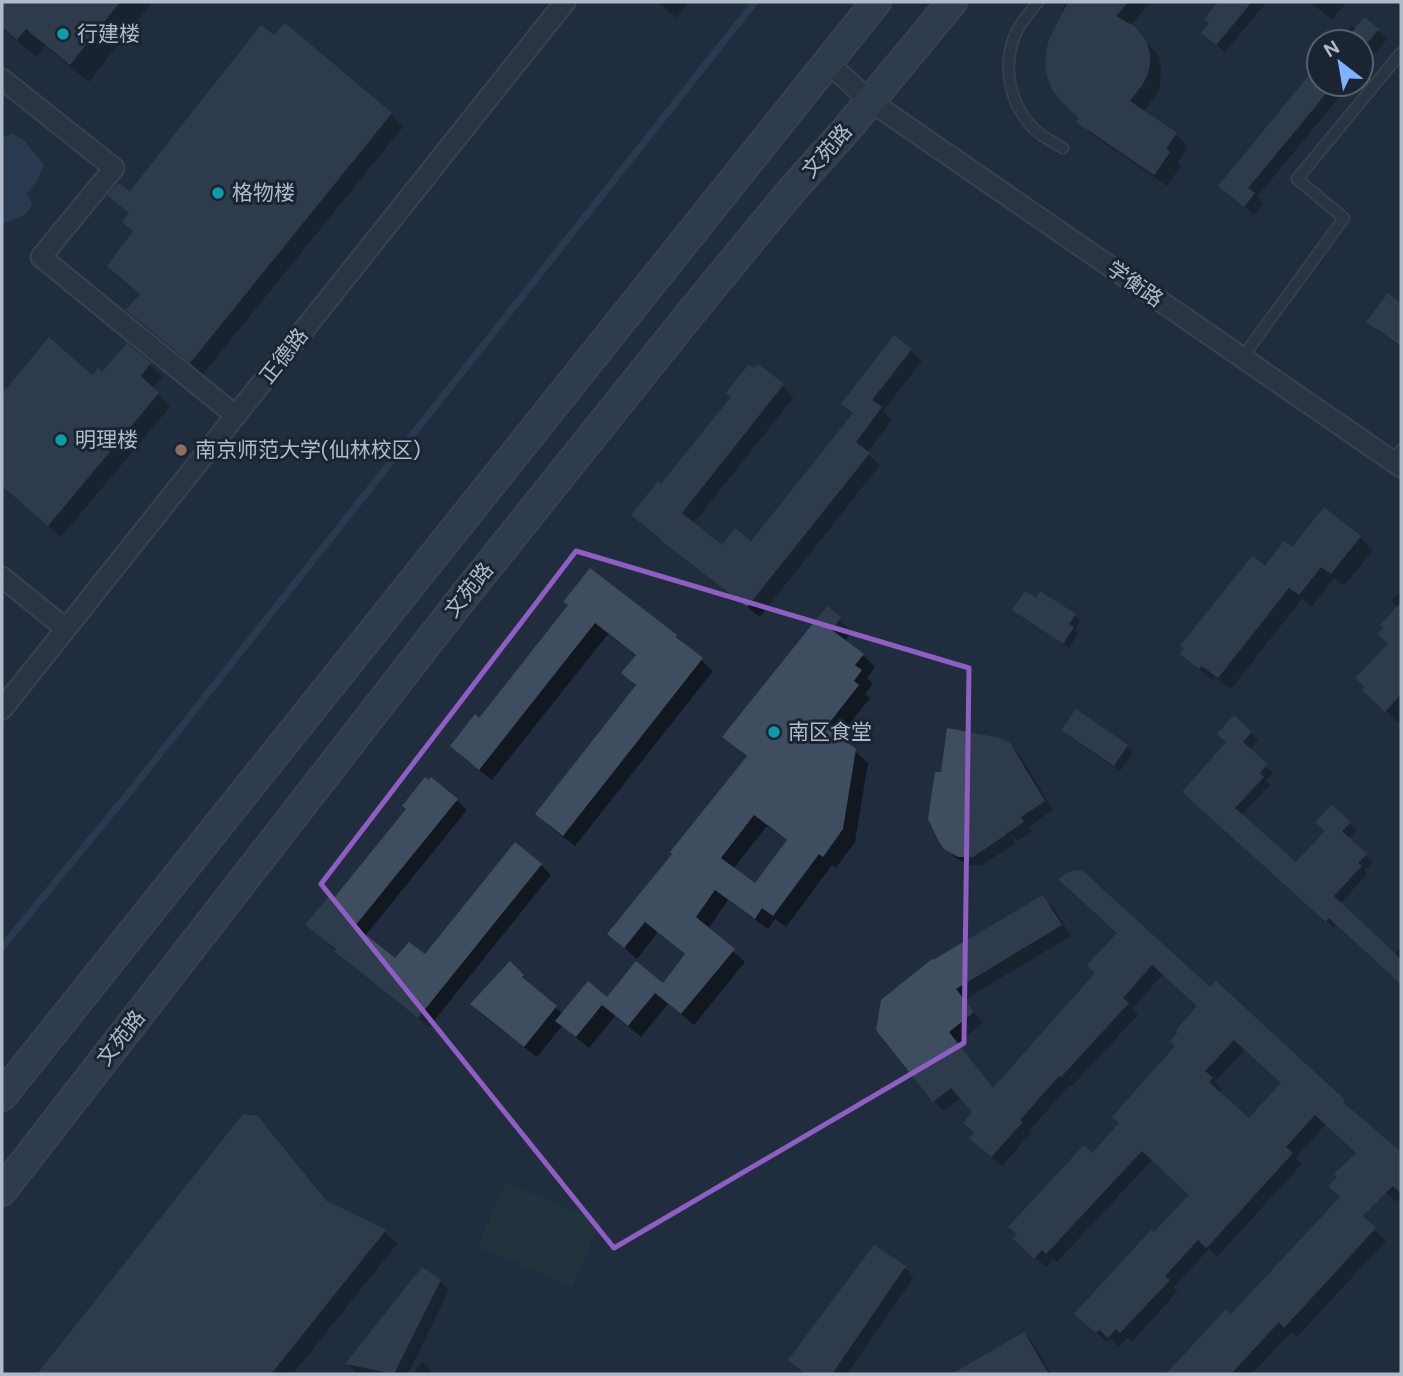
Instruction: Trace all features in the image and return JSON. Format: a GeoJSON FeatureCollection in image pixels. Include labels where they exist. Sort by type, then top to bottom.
{"type":"FeatureCollection","features":[{"type":"Feature","properties":{"kind":"main road"},"geometry":{"type":"LineString","coordinates":[[2,1096],[876,2]]}},
{"type":"Feature","properties":{"kind":"main road","name":"文苑路"},"geometry":{"type":"LineString","coordinates":[[2,1191],[461,600],[694,309],[952,2]]}},
{"type":"Feature","properties":{"kind":"street","name":"正德路"},"geometry":{"type":"LineString","coordinates":[[2,709],[565,2]]}},
{"type":"Feature","properties":{"kind":"street","name":"学衡路"},"geometry":{"type":"LineString","coordinates":[[827,62],[870,101],[1242,358],[1398,459]]}},
{"type":"Feature","properties":{"kind":"street"},"geometry":{"type":"LineString","coordinates":[[2,79],[114,168],[41,257],[236,416]]}},
{"type":"Feature","properties":{"kind":"street"},"geometry":{"type":"LineString","coordinates":[[2,578],[65,629]]}},
{"type":"Feature","properties":{"kind":"lane"},"geometry":{"type":"LineString","coordinates":[[1038,2],[1014,36],[1008,67],[1010,82],[1014,99],[1023,115],[1047,139],[1063,148]]}},
{"type":"Feature","properties":{"kind":"lane"},"geometry":{"type":"LineString","coordinates":[[1242,358],[1344,218],[1297,179],[1401,53]]}},
{"type":"Feature","properties":{"kind":"highlighted area"},"geometry":{"type":"Polygon","coordinates":[[[576,551],[969,668],[964,1043],[614,1248],[321,884],[576,551]]]}},
{"type":"Feature","properties":{"kind":"green space"},"geometry":{"type":"Polygon","coordinates":[[[505,1183],[600,1222],[572,1286],[478,1247],[505,1183]]]}},
{"type":"Feature","properties":{"kind":"water"},"geometry":{"type":"Polygon","coordinates":[[[12,133],[25,141],[44,165],[37,181],[27,193],[32,205],[26,214],[4,223],[2,138],[12,133]]]}},
{"type":"Feature","properties":{"kind":"building","name":"行建楼"},"geometry":{"type":"Polygon","coordinates":[[[2,2],[120,2],[70,65],[26,29],[17,40],[2,27],[2,2]]]}},
{"type":"Feature","properties":{"kind":"building"},"geometry":{"type":"Polygon","coordinates":[[[1068,2],[1128,2],[1116,16],[1134,26],[1147,43],[1150,53],[1148,74],[1130,101],[1177,133],[1166,149],[1170,152],[1154,175],[1076,122],[1079,118],[1053,91],[1045,66],[1046,52],[1049,39],[1068,2]]]}},
{"type":"Feature","properties":{"kind":"building"},"geometry":{"type":"Polygon","coordinates":[[[1218,2],[1252,2],[1216,45],[1201,33],[1209,23],[1204,19],[1218,2]]]}},
{"type":"Feature","properties":{"kind":"building"},"geometry":{"type":"Polygon","coordinates":[[[1364,17],[1379,29],[1375,34],[1375,28],[1355,28],[1364,17]]]}},
{"type":"Feature","properties":{"kind":"building","name":"格物楼"},"geometry":{"type":"Polygon","coordinates":[[[285,23],[392,113],[190,363],[126,310],[140,294],[107,266],[133,231],[122,222],[129,213],[107,195],[118,183],[130,191],[261,25],[274,35],[285,23]]]}},
{"type":"Feature","properties":{"kind":"building"},"geometry":{"type":"Polygon","coordinates":[[[1305,80],[1305,98],[1322,98],[1248,188],[1255,193],[1244,207],[1218,186],[1305,80]]]}},
{"type":"Feature","properties":{"kind":"building"},"geometry":{"type":"Polygon","coordinates":[[[1388,293],[1401,304],[1401,346],[1366,322],[1388,293]]]}},
{"type":"Feature","properties":{"kind":"building"},"geometry":{"type":"Polygon","coordinates":[[[894,335],[912,349],[872,400],[882,407],[856,442],[870,453],[747,607],[631,515],[658,481],[661,484],[731,397],[726,393],[749,364],[754,368],[758,364],[784,384],[682,513],[722,545],[735,528],[751,541],[853,413],[841,404],[894,335]]]}},
{"type":"Feature","properties":{"kind":"building","name":"明理楼"},"geometry":{"type":"Polygon","coordinates":[[[49,337],[92,375],[98,368],[102,372],[127,343],[151,363],[141,376],[159,393],[48,526],[2,486],[2,394],[49,337]]]}},
{"type":"Feature","properties":{"kind":"building"},"geometry":{"type":"Polygon","coordinates":[[[1324,507],[1361,536],[1331,574],[1321,567],[1299,595],[1289,588],[1218,678],[1202,666],[1199,669],[1180,654],[1184,649],[1180,646],[1252,556],[1265,566],[1284,541],[1292,547],[1324,507]]]}},
{"type":"Feature","properties":{"kind":"building"},"geometry":{"type":"Polygon","coordinates":[[[590,568],[703,658],[563,836],[535,814],[636,685],[621,673],[636,655],[595,623],[479,770],[450,746],[475,714],[479,718],[568,605],[563,602],[590,568]]]}},
{"type":"Feature","properties":{"kind":"building"},"geometry":{"type":"Polygon","coordinates":[[[1025,591],[1036,598],[1040,591],[1076,614],[1069,624],[1074,627],[1063,644],[1012,610],[1025,591]]]}},
{"type":"Feature","properties":{"kind":"building"},"geometry":{"type":"Polygon","coordinates":[[[1401,602],[1401,694],[1385,712],[1362,690],[1365,687],[1355,678],[1388,644],[1377,634],[1383,628],[1380,625],[1401,602]]]}},
{"type":"Feature","properties":{"kind":"building","name":"南区食堂"},"geometry":{"type":"Polygon","coordinates":[[[827,606],[841,617],[832,630],[864,654],[855,665],[862,670],[854,681],[859,685],[826,727],[856,749],[843,829],[823,857],[819,854],[773,916],[762,908],[755,919],[715,890],[696,917],[735,949],[681,1014],[655,993],[628,1026],[602,1005],[576,1037],[555,1021],[588,981],[607,997],[636,961],[663,983],[685,954],[645,922],[624,948],[607,934],[747,756],[722,737],[827,606]],[[754,815],[721,858],[755,883],[787,840],[754,815]]]}},
{"type":"Feature","properties":{"kind":"building"},"geometry":{"type":"Polygon","coordinates":[[[1076,709],[1128,745],[1114,766],[1061,730],[1076,709]]]}},
{"type":"Feature","properties":{"kind":"building"},"geometry":{"type":"Polygon","coordinates":[[[1234,715],[1252,732],[1243,742],[1268,764],[1260,773],[1264,777],[1235,808],[1296,862],[1325,831],[1315,822],[1332,805],[1351,822],[1342,831],[1367,854],[1358,863],[1362,866],[1334,896],[1401,959],[1401,984],[1329,918],[1326,922],[1182,792],[1226,742],[1217,734],[1234,715]]]}},
{"type":"Feature","properties":{"kind":"building"},"geometry":{"type":"Polygon","coordinates":[[[947,728],[1001,738],[1010,743],[1045,801],[1021,817],[1024,822],[1008,833],[1005,830],[1007,834],[973,857],[958,857],[944,849],[928,819],[935,772],[941,772],[947,728]]]}},
{"type":"Feature","properties":{"kind":"building"},"geometry":{"type":"Polygon","coordinates":[[[425,777],[429,780],[431,777],[458,799],[355,926],[395,958],[409,942],[425,954],[515,842],[542,864],[418,1018],[305,925],[330,895],[334,898],[406,809],[402,806],[425,777]]]}},
{"type":"Feature","properties":{"kind":"building"},"geometry":{"type":"Polygon","coordinates":[[[1083,871],[1210,987],[1216,981],[1345,1100],[1343,1102],[1401,1152],[1401,1193],[1393,1186],[1363,1216],[1376,1228],[1284,1328],[1279,1322],[1231,1374],[1166,1374],[1226,1309],[1231,1314],[1340,1197],[1328,1186],[1337,1177],[1334,1174],[1356,1153],[1315,1115],[1286,1147],[1293,1153],[1213,1241],[1206,1248],[1198,1240],[1165,1276],[1170,1280],[1120,1333],[1116,1329],[1108,1338],[1099,1330],[1096,1333],[1074,1314],[1151,1230],[1154,1232],[1189,1195],[1142,1151],[1046,1254],[1042,1250],[1034,1259],[1013,1239],[1017,1234],[1008,1227],[1084,1145],[1092,1153],[1119,1123],[1112,1117],[1175,1046],[1170,1041],[1178,1032],[1176,1030],[1197,1006],[1152,965],[1123,998],[1129,1003],[1061,1077],[1059,1076],[991,1157],[969,1138],[974,1133],[963,1123],[972,1112],[951,1088],[933,1102],[876,1030],[881,1000],[902,983],[932,959],[1043,895],[1062,925],[956,989],[974,1012],[949,1032],[993,1088],[1095,973],[1087,965],[1117,933],[1058,879],[1069,872],[1083,871]],[[1234,1040],[1205,1071],[1213,1078],[1209,1082],[1249,1118],[1281,1083],[1234,1040]]]}},
{"type":"Feature","properties":{"kind":"building"},"geometry":{"type":"Polygon","coordinates":[[[510,961],[524,975],[522,977],[557,1006],[524,1047],[470,1004],[510,961]]]}},
{"type":"Feature","properties":{"kind":"building"},"geometry":{"type":"Polygon","coordinates":[[[243,1114],[258,1116],[327,1201],[386,1230],[271,1374],[37,1374],[243,1114]]]}},
{"type":"Feature","properties":{"kind":"building"},"geometry":{"type":"Polygon","coordinates":[[[874,1245],[906,1266],[832,1374],[806,1374],[788,1360],[874,1245]]]}},
{"type":"Feature","properties":{"kind":"building"},"geometry":{"type":"Polygon","coordinates":[[[422,1267],[441,1280],[394,1374],[345,1364],[422,1267]]]}},
{"type":"Feature","properties":{"kind":"building"},"geometry":{"type":"Polygon","coordinates":[[[1024,1332],[1049,1374],[951,1374],[990,1352],[1024,1332]]]}},
{"type":"Feature","properties":{"kind":"waterway"},"geometry":{"type":"LineString","coordinates":[[2,947],[136,784],[755,2]]}},
{"type":"Feature","properties":{"kind":"place","name":"行建楼"},"geometry":{"type":"Point","coordinates":[63,34]}},
{"type":"Feature","properties":{"kind":"place","name":"格物楼"},"geometry":{"type":"Point","coordinates":[218,193]}},
{"type":"Feature","properties":{"kind":"place","name":"明理楼"},"geometry":{"type":"Point","coordinates":[61,440]}},
{"type":"Feature","properties":{"kind":"place","name":"南京师范大学(仙林校区)"},"geometry":{"type":"Point","coordinates":[181,450]}},
{"type":"Feature","properties":{"kind":"place","name":"南区食堂"},"geometry":{"type":"Point","coordinates":[774,732]}}]}
